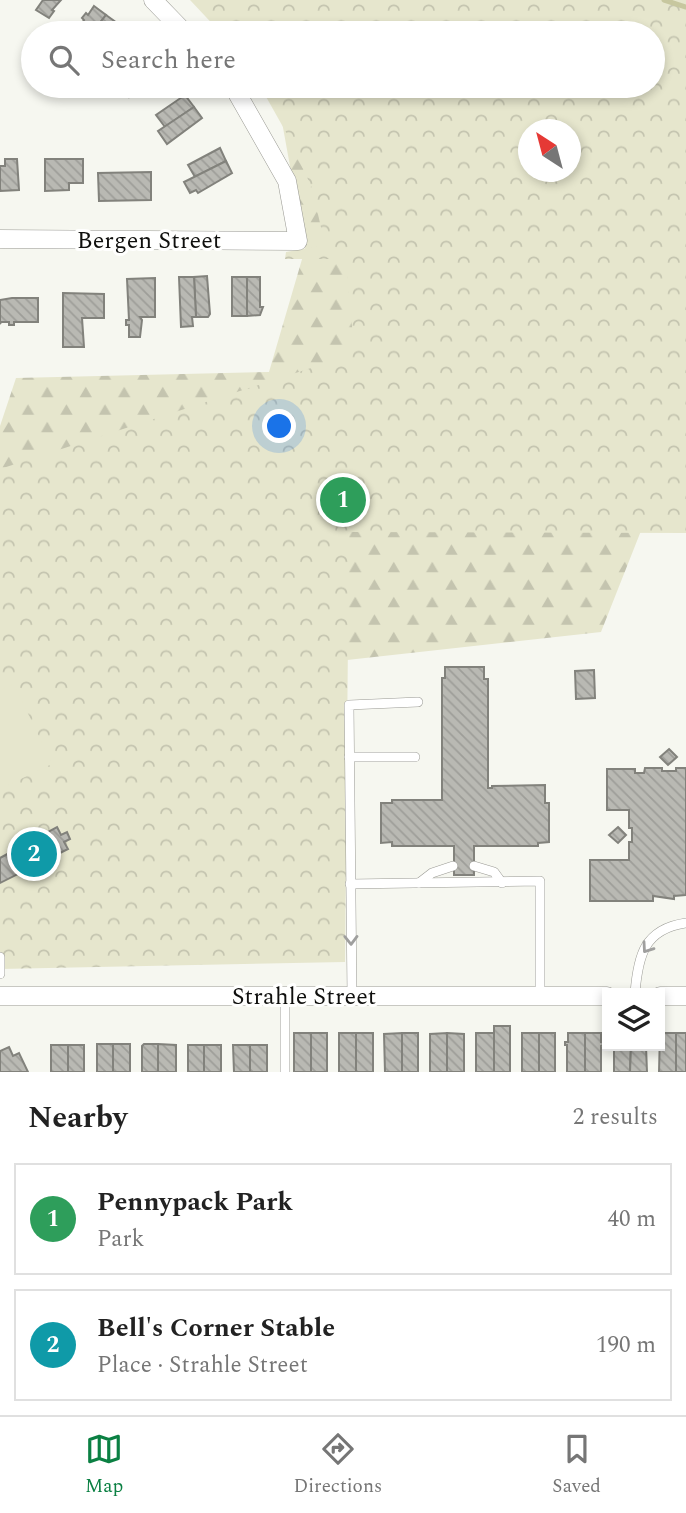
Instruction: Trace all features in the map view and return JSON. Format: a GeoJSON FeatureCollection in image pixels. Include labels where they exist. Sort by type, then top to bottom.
{"type":"FeatureCollection","features":[{"type":"Feature","properties":{"kind":"street"},"geometry":{"type":"LineString","coordinates":[[153,0],[173,21]]}},
{"type":"Feature","properties":{"kind":"street","name":"Bergen Street"},"geometry":{"type":"LineString","coordinates":[[0,239],[298,241],[287,181],[240,98]]}},
{"type":"Feature","properties":{"kind":"street","name":"Strahle Street"},"geometry":{"type":"LineString","coordinates":[[0,996],[602,996]]}},
{"type":"Feature","properties":{"kind":"street"},"geometry":{"type":"LineString","coordinates":[[665,996],[686,996]]}},
{"type":"Feature","properties":{"kind":"lane"},"geometry":{"type":"LineString","coordinates":[[352,996],[349,705],[418,702]]}},
{"type":"Feature","properties":{"kind":"lane"},"geometry":{"type":"LineString","coordinates":[[349,757],[415,757]]}},
{"type":"Feature","properties":{"kind":"lane"},"geometry":{"type":"LineString","coordinates":[[419,883],[432,873],[453,866]]}},
{"type":"Feature","properties":{"kind":"lane"},"geometry":{"type":"LineString","coordinates":[[474,866],[494,872],[502,883]]}},
{"type":"Feature","properties":{"kind":"lane"},"geometry":{"type":"LineString","coordinates":[[351,884],[540,881],[540,996]]}},
{"type":"Feature","properties":{"kind":"lane"},"geometry":{"type":"LineString","coordinates":[[635,988],[637,963],[645,946],[658,933],[674,925],[686,923]]}},
{"type":"Feature","properties":{"kind":"lane"},"geometry":{"type":"LineString","coordinates":[[0,957],[0,974]]}},
{"type":"Feature","properties":{"kind":"lane"},"geometry":{"type":"LineString","coordinates":[[285,996],[285,1072]]}},
{"type":"Feature","properties":{"kind":"green space"},"geometry":{"type":"Polygon","coordinates":[[[190,0],[686,0],[686,533],[349,532],[345,962],[0,969],[0,469],[351,355],[354,349],[346,259],[285,259],[286,252],[325,245],[312,188],[267,98],[665,98],[665,21],[210,21],[190,0]]]}},
{"type":"Feature","properties":{"kind":"green space"},"geometry":{"type":"Polygon","coordinates":[[[686,0],[652,503],[601,632],[320,663],[0,549],[0,426],[16,378],[269,372],[305,249],[280,111],[474,98],[665,98],[665,21],[686,0]]]}},
{"type":"Feature","properties":{"kind":"green space"},"geometry":{"type":"Polygon","coordinates":[[[14,684],[52,764],[0,789],[0,690],[14,684]]]}},
{"type":"Feature","properties":{"kind":"building"},"geometry":{"type":"Polygon","coordinates":[[[43,0],[61,0],[49,18],[36,10],[43,0]]]}},
{"type":"Feature","properties":{"kind":"building"},"geometry":{"type":"Polygon","coordinates":[[[94,6],[106,15],[101,21],[83,21],[82,18],[86,13],[88,15],[94,6]]]}},
{"type":"Feature","properties":{"kind":"building"},"geometry":{"type":"Polygon","coordinates":[[[106,15],[114,21],[101,21],[106,15]]]}},
{"type":"Feature","properties":{"kind":"building"},"geometry":{"type":"Polygon","coordinates":[[[181,98],[187,98],[194,107],[165,127],[156,115],[181,98]]]}},
{"type":"Feature","properties":{"kind":"building"},"geometry":{"type":"Polygon","coordinates":[[[194,107],[202,118],[167,144],[158,131],[194,107]]]}},
{"type":"Feature","properties":{"kind":"building"},"geometry":{"type":"Polygon","coordinates":[[[220,148],[226,161],[195,177],[188,165],[220,148]]]}},
{"type":"Feature","properties":{"kind":"building"},"geometry":{"type":"Polygon","coordinates":[[[5,159],[17,159],[19,190],[0,191],[0,166],[5,166],[5,159]]]}},
{"type":"Feature","properties":{"kind":"building"},"geometry":{"type":"Polygon","coordinates":[[[45,159],[83,159],[83,183],[69,183],[69,190],[45,191],[45,159]]]}},
{"type":"Feature","properties":{"kind":"building"},"geometry":{"type":"Polygon","coordinates":[[[226,161],[232,173],[198,193],[196,190],[190,193],[184,182],[226,161]]]}},
{"type":"Feature","properties":{"kind":"building"},"geometry":{"type":"Polygon","coordinates":[[[151,172],[151,200],[99,201],[98,173],[151,172]]]}},
{"type":"Feature","properties":{"kind":"building"},"geometry":{"type":"Polygon","coordinates":[[[207,276],[210,314],[208,317],[196,317],[194,277],[207,276]]]}},
{"type":"Feature","properties":{"kind":"building"},"geometry":{"type":"Polygon","coordinates":[[[179,277],[194,277],[196,317],[192,317],[193,326],[181,327],[179,277]]]}},
{"type":"Feature","properties":{"kind":"building"},"geometry":{"type":"Polygon","coordinates":[[[232,277],[247,277],[247,316],[232,316],[232,277]]]}},
{"type":"Feature","properties":{"kind":"building"},"geometry":{"type":"Polygon","coordinates":[[[247,277],[260,277],[260,307],[263,307],[260,315],[247,316],[247,277]]]}},
{"type":"Feature","properties":{"kind":"building"},"geometry":{"type":"Polygon","coordinates":[[[155,278],[155,317],[140,317],[140,337],[129,337],[129,325],[126,325],[126,320],[129,320],[127,279],[155,278]]]}},
{"type":"Feature","properties":{"kind":"building"},"geometry":{"type":"Polygon","coordinates":[[[63,293],[104,294],[104,318],[82,318],[84,347],[63,347],[63,293]]]}},
{"type":"Feature","properties":{"kind":"building"},"geometry":{"type":"Polygon","coordinates":[[[38,298],[38,322],[0,324],[0,300],[38,298]]]}},
{"type":"Feature","properties":{"kind":"building"},"geometry":{"type":"Polygon","coordinates":[[[445,667],[484,667],[484,679],[488,679],[488,788],[545,785],[545,803],[549,803],[549,842],[538,843],[538,846],[474,846],[474,875],[454,875],[454,846],[392,846],[392,842],[381,843],[381,803],[392,803],[392,800],[442,800],[442,678],[445,678],[445,667]]]}},
{"type":"Feature","properties":{"kind":"building"},"geometry":{"type":"Polygon","coordinates":[[[594,670],[595,698],[576,699],[575,671],[594,670]]]}},
{"type":"Feature","properties":{"kind":"building"},"geometry":{"type":"Polygon","coordinates":[[[669,749],[677,757],[668,765],[660,757],[669,749]]]}},
{"type":"Feature","properties":{"kind":"building"},"geometry":{"type":"Polygon","coordinates":[[[645,768],[676,771],[676,768],[686,768],[686,895],[674,896],[674,899],[653,896],[653,901],[590,901],[590,860],[629,860],[629,842],[632,842],[629,810],[607,810],[607,769],[635,769],[635,773],[644,773],[645,768]]]}},
{"type":"Feature","properties":{"kind":"building"},"geometry":{"type":"Polygon","coordinates":[[[57,827],[61,835],[67,832],[70,839],[64,842],[68,849],[0,883],[0,858],[57,827]]]}},
{"type":"Feature","properties":{"kind":"building"},"geometry":{"type":"Polygon","coordinates":[[[618,827],[626,835],[618,843],[609,835],[618,827]]]}},
{"type":"Feature","properties":{"kind":"building"},"geometry":{"type":"Polygon","coordinates":[[[494,1026],[510,1026],[510,1072],[494,1072],[494,1026]]]}},
{"type":"Feature","properties":{"kind":"building"},"geometry":{"type":"Polygon","coordinates":[[[294,1033],[311,1033],[311,1072],[294,1072],[294,1033]]]}},
{"type":"Feature","properties":{"kind":"building"},"geometry":{"type":"Polygon","coordinates":[[[311,1033],[327,1033],[327,1072],[311,1072],[311,1033]]]}},
{"type":"Feature","properties":{"kind":"building"},"geometry":{"type":"Polygon","coordinates":[[[339,1033],[356,1033],[356,1072],[339,1072],[339,1033]]]}},
{"type":"Feature","properties":{"kind":"building"},"geometry":{"type":"Polygon","coordinates":[[[356,1033],[373,1033],[373,1072],[356,1072],[356,1033]]]}},
{"type":"Feature","properties":{"kind":"building"},"geometry":{"type":"Polygon","coordinates":[[[402,1033],[418,1033],[418,1072],[402,1072],[402,1033]]]}},
{"type":"Feature","properties":{"kind":"building"},"geometry":{"type":"Polygon","coordinates":[[[402,1033],[402,1072],[385,1072],[384,1034],[402,1033]]]}},
{"type":"Feature","properties":{"kind":"building"},"geometry":{"type":"Polygon","coordinates":[[[447,1033],[464,1034],[464,1072],[447,1072],[447,1033]]]}},
{"type":"Feature","properties":{"kind":"building"},"geometry":{"type":"Polygon","coordinates":[[[447,1033],[447,1072],[430,1072],[430,1034],[447,1033]]]}},
{"type":"Feature","properties":{"kind":"building"},"geometry":{"type":"Polygon","coordinates":[[[476,1033],[494,1033],[494,1072],[476,1072],[476,1033]]]}},
{"type":"Feature","properties":{"kind":"building"},"geometry":{"type":"Polygon","coordinates":[[[522,1033],[539,1033],[539,1072],[522,1072],[522,1033]]]}},
{"type":"Feature","properties":{"kind":"building"},"geometry":{"type":"Polygon","coordinates":[[[539,1033],[555,1033],[555,1072],[539,1072],[539,1033]]]}},
{"type":"Feature","properties":{"kind":"building"},"geometry":{"type":"Polygon","coordinates":[[[568,1033],[585,1033],[585,1072],[567,1072],[565,1042],[568,1042],[568,1033]]]}},
{"type":"Feature","properties":{"kind":"building"},"geometry":{"type":"Polygon","coordinates":[[[585,1033],[601,1033],[601,1072],[585,1072],[585,1033]]]}},
{"type":"Feature","properties":{"kind":"building"},"geometry":{"type":"Polygon","coordinates":[[[665,1033],[676,1033],[676,1072],[659,1072],[660,1051],[665,1051],[665,1033]]]}},
{"type":"Feature","properties":{"kind":"building"},"geometry":{"type":"Polygon","coordinates":[[[676,1033],[686,1033],[686,1072],[676,1072],[676,1033]]]}},
{"type":"Feature","properties":{"kind":"building"},"geometry":{"type":"Polygon","coordinates":[[[97,1044],[113,1044],[113,1072],[97,1072],[97,1044]]]}},
{"type":"Feature","properties":{"kind":"building"},"geometry":{"type":"Polygon","coordinates":[[[113,1044],[130,1044],[130,1072],[113,1072],[113,1044]]]}},
{"type":"Feature","properties":{"kind":"building"},"geometry":{"type":"Polygon","coordinates":[[[144,1044],[158,1044],[158,1072],[142,1072],[144,1044]]]}},
{"type":"Feature","properties":{"kind":"building"},"geometry":{"type":"Polygon","coordinates":[[[158,1044],[176,1045],[176,1072],[158,1072],[158,1044]]]}},
{"type":"Feature","properties":{"kind":"building"},"geometry":{"type":"Polygon","coordinates":[[[51,1045],[68,1045],[68,1072],[51,1072],[51,1045]]]}},
{"type":"Feature","properties":{"kind":"building"},"geometry":{"type":"Polygon","coordinates":[[[68,1045],[84,1045],[84,1072],[68,1072],[68,1045]]]}},
{"type":"Feature","properties":{"kind":"building"},"geometry":{"type":"Polygon","coordinates":[[[188,1045],[204,1045],[204,1072],[188,1072],[188,1045]]]}},
{"type":"Feature","properties":{"kind":"building"},"geometry":{"type":"Polygon","coordinates":[[[204,1045],[221,1045],[221,1072],[204,1072],[204,1045]]]}},
{"type":"Feature","properties":{"kind":"building"},"geometry":{"type":"Polygon","coordinates":[[[233,1045],[250,1045],[250,1072],[234,1072],[233,1045]]]}},
{"type":"Feature","properties":{"kind":"building"},"geometry":{"type":"Polygon","coordinates":[[[250,1045],[267,1045],[267,1072],[250,1072],[250,1045]]]}},
{"type":"Feature","properties":{"kind":"building"},"geometry":{"type":"Polygon","coordinates":[[[9,1047],[13,1056],[19,1053],[28,1072],[0,1072],[0,1051],[9,1047]]]}},
{"type":"Feature","properties":{"kind":"building"},"geometry":{"type":"Polygon","coordinates":[[[614,1051],[631,1051],[630,1072],[614,1072],[614,1051]]]}},
{"type":"Feature","properties":{"kind":"building"},"geometry":{"type":"Polygon","coordinates":[[[631,1051],[646,1051],[647,1072],[630,1072],[631,1051]]]}},
{"type":"Feature","properties":{"kind":"waterway"},"geometry":{"type":"LineString","coordinates":[[664,0],[686,7]]}},
{"type":"Feature","properties":{"kind":"place","name":"Pennypack Park"},"geometry":{"type":"Point","coordinates":[343,500]}},
{"type":"Feature","properties":{"kind":"place","name":"Bell's Corner Stable"},"geometry":{"type":"Point","coordinates":[34,854]}}]}
